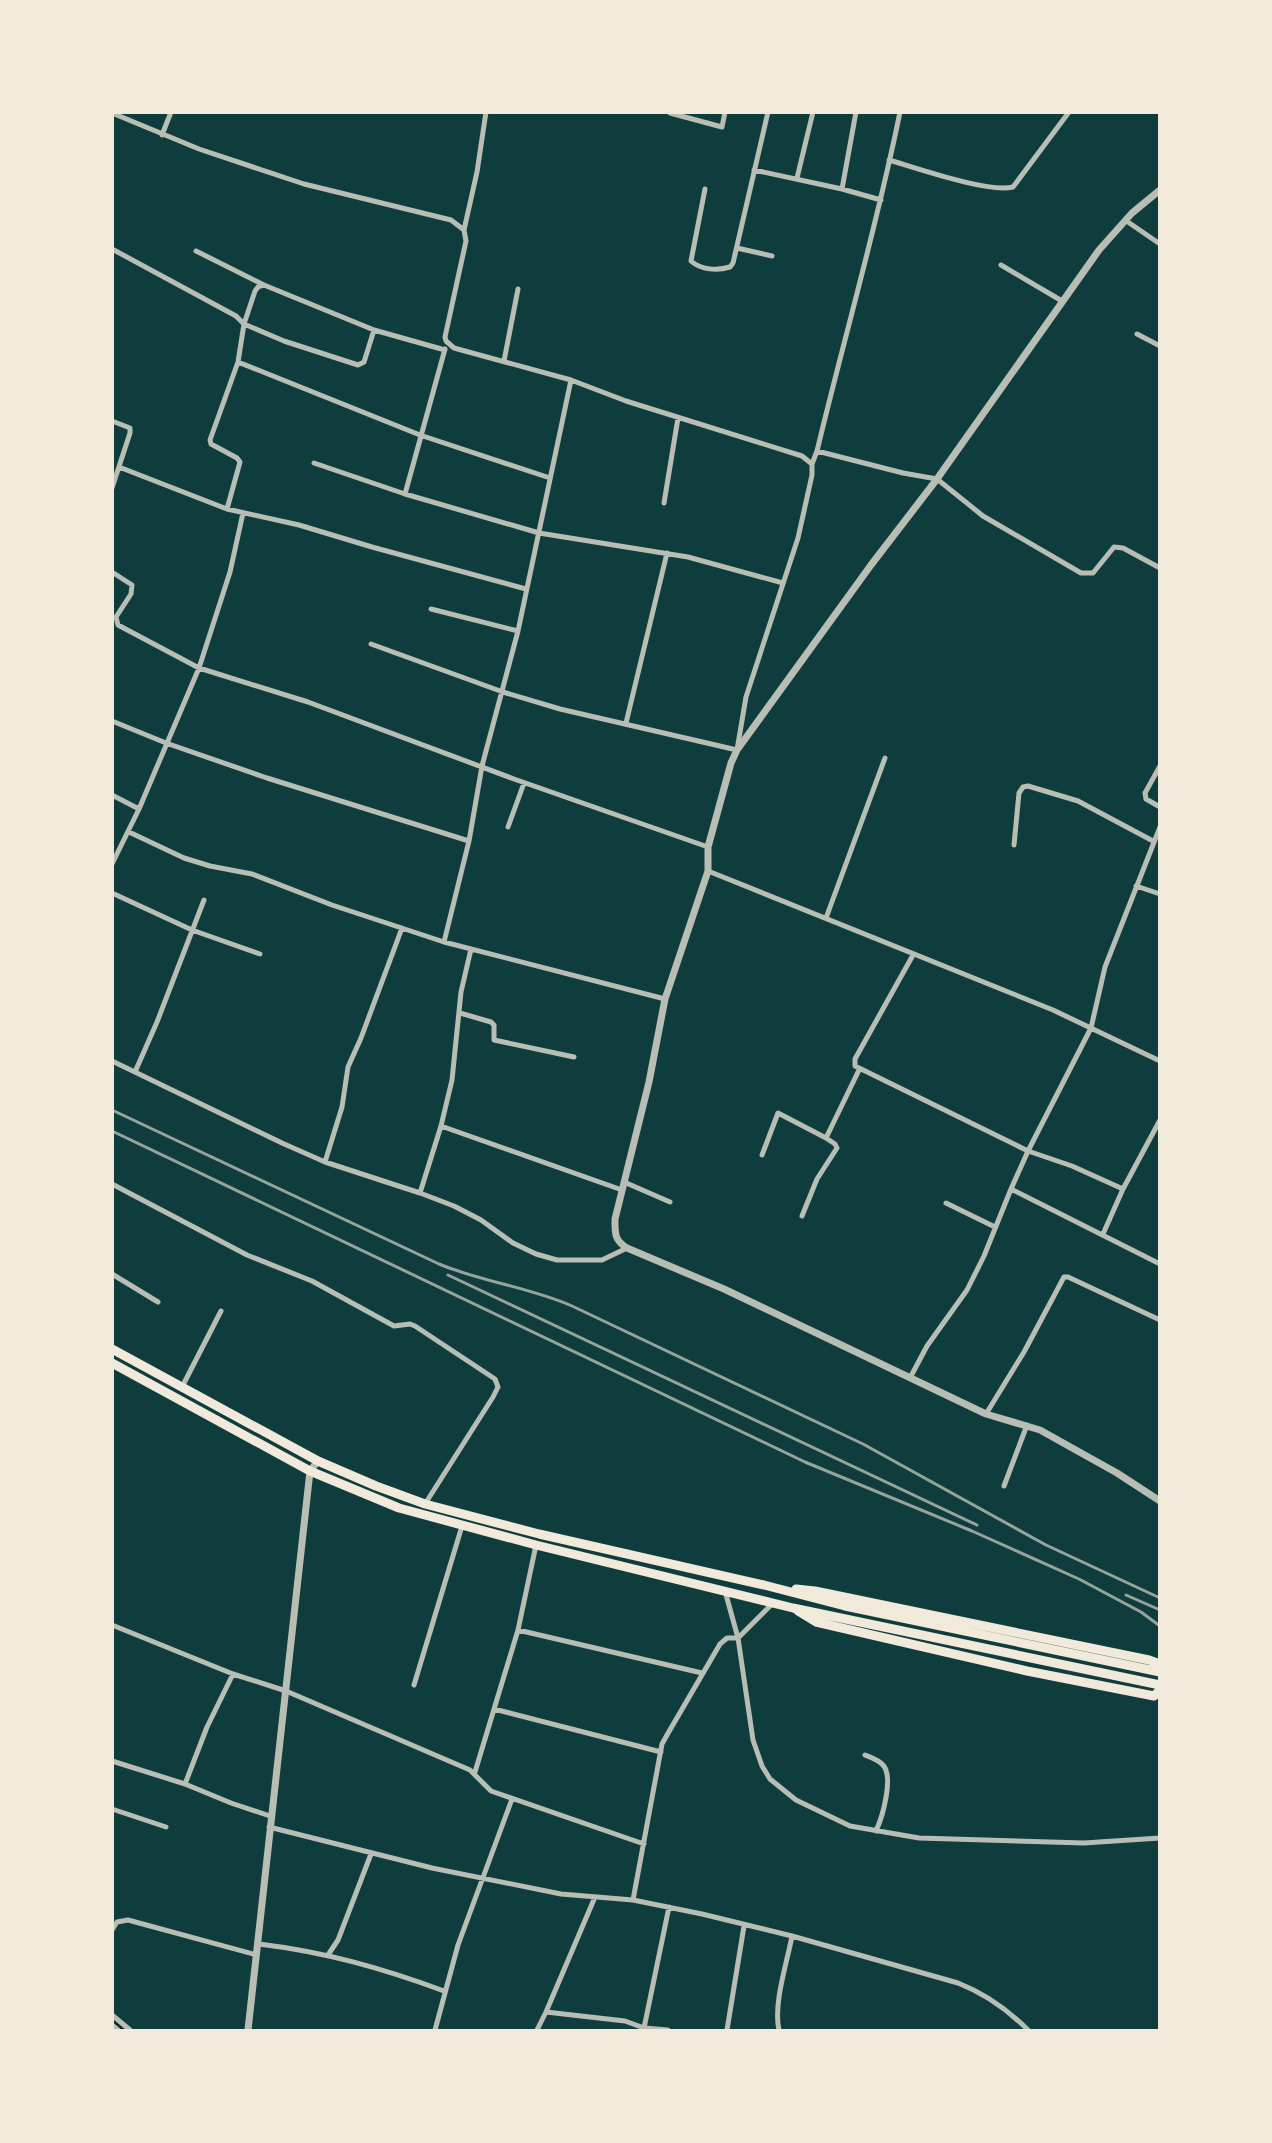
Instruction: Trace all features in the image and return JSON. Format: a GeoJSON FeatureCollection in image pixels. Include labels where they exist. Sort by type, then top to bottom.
{"type":"FeatureCollection","features":[{"type":"Feature","properties":{"kind":"highway"},"geometry":{"type":"LineString","coordinates":[[112,1349],[318,1461],[425,1504],[539,1534],[764,1585],[845,1606],[1160,1671]]}},
{"type":"Feature","properties":{"kind":"highway"},"geometry":{"type":"LineString","coordinates":[[112,1363],[310,1471],[399,1508],[536,1545],[793,1608],[1160,1685]]}},
{"type":"Feature","properties":{"kind":"highway"},"geometry":{"type":"LineString","coordinates":[[764,1585],[815,1591],[1160,1664]]}},
{"type":"Feature","properties":{"kind":"highway"},"geometry":{"type":"LineString","coordinates":[[793,1608],[816,1622],[939,1652],[1095,1686],[1158,1694]]}},
{"type":"Feature","properties":{"kind":"street"},"geometry":{"type":"LineString","coordinates":[[162,135],[171,112]]}},
{"type":"Feature","properties":{"kind":"street"},"geometry":{"type":"LineString","coordinates":[[405,494],[445,350],[446,330],[466,241],[465,230],[486,112]]}},
{"type":"Feature","properties":{"kind":"street"},"geometry":{"type":"LineString","coordinates":[[670,113],[685,114],[722,127],[725,112]]}},
{"type":"Feature","properties":{"kind":"street"},"geometry":{"type":"LineString","coordinates":[[705,189],[691,261],[695,265],[718,271],[730,267],[737,248],[768,112]]}},
{"type":"Feature","properties":{"kind":"street"},"geometry":{"type":"LineString","coordinates":[[797,178],[813,112]]}},
{"type":"Feature","properties":{"kind":"street"},"geometry":{"type":"LineString","coordinates":[[842,189],[856,112]]}},
{"type":"Feature","properties":{"kind":"street"},"geometry":{"type":"LineString","coordinates":[[737,750],[746,697],[798,538],[812,475],[812,464],[881,200],[900,112]]}},
{"type":"Feature","properties":{"kind":"street"},"geometry":{"type":"LineString","coordinates":[[889,159],[942,176],[1000,189],[1013,187],[1069,112]]}},
{"type":"Feature","properties":{"kind":"street"},"geometry":{"type":"LineString","coordinates":[[113,113],[162,135],[304,184],[451,220],[465,230]]}},
{"type":"Feature","properties":{"kind":"street"},"geometry":{"type":"LineString","coordinates":[[754,170],[797,178],[881,200]]}},
{"type":"Feature","properties":{"kind":"street"},"geometry":{"type":"LineString","coordinates":[[1160,190],[1125,220],[1099,250],[937,480],[871,566],[737,750],[731,763],[708,847],[708,871],[665,999],[649,1082],[615,1219],[617,1242],[627,1248],[724,1289],[986,1414],[1040,1430],[1108,1467],[1160,1501]]}},
{"type":"Feature","properties":{"kind":"street"},"geometry":{"type":"LineString","coordinates":[[1125,220],[1160,244]]}},
{"type":"Feature","properties":{"kind":"street"},"geometry":{"type":"LineString","coordinates":[[737,248],[772,256]]}},
{"type":"Feature","properties":{"kind":"street"},"geometry":{"type":"LineString","coordinates":[[112,249],[236,316],[244,324],[284,341],[358,365],[364,362],[374,330]]}},
{"type":"Feature","properties":{"kind":"street"},"geometry":{"type":"LineString","coordinates":[[196,251],[264,285],[374,330],[445,350]]}},
{"type":"Feature","properties":{"kind":"street"},"geometry":{"type":"LineString","coordinates":[[1001,265],[1062,301]]}},
{"type":"Feature","properties":{"kind":"street"},"geometry":{"type":"LineString","coordinates":[[227,509],[240,462],[212,444],[210,440],[238,362],[244,324],[255,291],[264,285]]}},
{"type":"Feature","properties":{"kind":"street"},"geometry":{"type":"LineString","coordinates":[[504,362],[518,289]]}},
{"type":"Feature","properties":{"kind":"street"},"geometry":{"type":"LineString","coordinates":[[1137,334],[1160,346]]}},
{"type":"Feature","properties":{"kind":"street"},"geometry":{"type":"LineString","coordinates":[[446,341],[454,348],[571,380],[626,401],[802,456],[812,464]]}},
{"type":"Feature","properties":{"kind":"street"},"geometry":{"type":"LineString","coordinates":[[238,362],[420,435],[550,478]]}},
{"type":"Feature","properties":{"kind":"street"},"geometry":{"type":"LineString","coordinates":[[444,942],[469,841],[482,766],[518,631],[571,380]]}},
{"type":"Feature","properties":{"kind":"street"},"geometry":{"type":"LineString","coordinates":[[664,503],[678,418]]}},
{"type":"Feature","properties":{"kind":"street"},"geometry":{"type":"LineString","coordinates":[[112,421],[130,428],[129,439],[112,488]]}},
{"type":"Feature","properties":{"kind":"street"},"geometry":{"type":"LineString","coordinates":[[817,451],[937,480],[983,516],[1081,573],[1093,573],[1114,547],[1123,548],[1160,568]]}},
{"type":"Feature","properties":{"kind":"street"},"geometry":{"type":"LineString","coordinates":[[314,463],[405,494],[539,533],[667,553],[783,583]]}},
{"type":"Feature","properties":{"kind":"street"},"geometry":{"type":"LineString","coordinates":[[119,467],[227,509],[299,525],[372,548],[526,589]]}},
{"type":"Feature","properties":{"kind":"street"},"geometry":{"type":"LineString","coordinates":[[112,864],[140,809],[199,668],[230,572],[243,513]]}},
{"type":"Feature","properties":{"kind":"street"},"geometry":{"type":"LineString","coordinates":[[626,723],[667,553]]}},
{"type":"Feature","properties":{"kind":"street"},"geometry":{"type":"LineString","coordinates":[[112,572],[132,585],[131,594],[116,617],[118,625],[199,668],[309,702],[524,783],[708,847]]}},
{"type":"Feature","properties":{"kind":"street"},"geometry":{"type":"LineString","coordinates":[[431,609],[518,631]]}},
{"type":"Feature","properties":{"kind":"street"},"geometry":{"type":"LineString","coordinates":[[371,644],[502,692],[560,709],[737,750]]}},
{"type":"Feature","properties":{"kind":"street"},"geometry":{"type":"LineString","coordinates":[[112,721],[166,743],[267,778],[469,841]]}},
{"type":"Feature","properties":{"kind":"street"},"geometry":{"type":"LineString","coordinates":[[826,918],[885,758]]}},
{"type":"Feature","properties":{"kind":"street"},"geometry":{"type":"LineString","coordinates":[[1160,766],[1145,793],[1146,799],[1160,807]]}},
{"type":"Feature","properties":{"kind":"street"},"geometry":{"type":"LineString","coordinates":[[508,827],[524,783]]}},
{"type":"Feature","properties":{"kind":"street"},"geometry":{"type":"LineString","coordinates":[[1014,845],[1019,793],[1023,787],[1028,786],[1078,801],[1154,841]]}},
{"type":"Feature","properties":{"kind":"street"},"geometry":{"type":"LineString","coordinates":[[112,795],[140,809]]}},
{"type":"Feature","properties":{"kind":"street"},"geometry":{"type":"LineString","coordinates":[[910,1378],[927,1346],[968,1290],[1028,1151],[1091,1028],[1105,968],[1160,827]]}},
{"type":"Feature","properties":{"kind":"street"},"geometry":{"type":"LineString","coordinates":[[129,832],[184,858],[210,866],[252,874],[332,905],[444,942],[665,999]]}},
{"type":"Feature","properties":{"kind":"street"},"geometry":{"type":"LineString","coordinates":[[708,871],[1053,1010],[1160,1061]]}},
{"type":"Feature","properties":{"kind":"street"},"geometry":{"type":"LineString","coordinates":[[1136,886],[1160,894]]}},
{"type":"Feature","properties":{"kind":"street"},"geometry":{"type":"LineString","coordinates":[[112,893],[192,930],[260,954]]}},
{"type":"Feature","properties":{"kind":"street"},"geometry":{"type":"LineString","coordinates":[[135,1072],[157,1022],[204,900]]}},
{"type":"Feature","properties":{"kind":"street"},"geometry":{"type":"LineString","coordinates":[[326,1162],[342,1107],[348,1067],[402,928]]}},
{"type":"Feature","properties":{"kind":"street"},"geometry":{"type":"LineString","coordinates":[[420,1193],[441,1126],[452,1080],[461,992],[471,949]]}},
{"type":"Feature","properties":{"kind":"street"},"geometry":{"type":"LineString","coordinates":[[913,954],[855,1059],[855,1066],[1028,1151],[1072,1166],[1124,1189]]}},
{"type":"Feature","properties":{"kind":"street"},"geometry":{"type":"LineString","coordinates":[[460,1013],[491,1022],[494,1025],[494,1040],[574,1057]]}},
{"type":"Feature","properties":{"kind":"street"},"geometry":{"type":"LineString","coordinates":[[112,1061],[326,1162],[454,1206],[480,1220],[513,1243],[557,1260],[602,1260],[627,1248]]}},
{"type":"Feature","properties":{"kind":"street"},"geometry":{"type":"LineString","coordinates":[[826,1138],[860,1070]]}},
{"type":"Feature","properties":{"kind":"street"},"geometry":{"type":"LineString","coordinates":[[762,1155],[778,1113],[835,1144],[837,1149],[817,1179],[802,1216]]}},
{"type":"Feature","properties":{"kind":"street"},"geometry":{"type":"LineString","coordinates":[[1103,1234],[1160,1120]]}},
{"type":"Feature","properties":{"kind":"street"},"geometry":{"type":"LineString","coordinates":[[441,1126],[670,1202]]}},
{"type":"Feature","properties":{"kind":"street"},"geometry":{"type":"LineString","coordinates":[[112,1184],[247,1255],[312,1281],[394,1326],[410,1324],[416,1326],[495,1379],[498,1387],[493,1397],[425,1504]]}},
{"type":"Feature","properties":{"kind":"street"},"geometry":{"type":"LineString","coordinates":[[1011,1188],[1160,1264]]}},
{"type":"Feature","properties":{"kind":"street"},"geometry":{"type":"LineString","coordinates":[[946,1203],[995,1227]]}},
{"type":"Feature","properties":{"kind":"street"},"geometry":{"type":"LineString","coordinates":[[112,1274],[158,1302]]}},
{"type":"Feature","properties":{"kind":"street"},"geometry":{"type":"LineString","coordinates":[[986,1414],[1024,1352],[1064,1277],[1160,1320]]}},
{"type":"Feature","properties":{"kind":"street"},"geometry":{"type":"LineString","coordinates":[[182,1387],[221,1311]]}},
{"type":"Feature","properties":{"kind":"street"},"geometry":{"type":"LineString","coordinates":[[1004,1486],[1027,1425]]}},
{"type":"Feature","properties":{"kind":"street"},"geometry":{"type":"LineString","coordinates":[[248,2031],[310,1471],[318,1461]]}},
{"type":"Feature","properties":{"kind":"street"},"geometry":{"type":"LineString","coordinates":[[414,1685],[462,1526]]}},
{"type":"Feature","properties":{"kind":"street"},"geometry":{"type":"LineString","coordinates":[[475,1772],[518,1630],[536,1545]]}},
{"type":"Feature","properties":{"kind":"street"},"geometry":{"type":"LineString","coordinates":[[725,1591],[738,1638],[753,1740],[762,1766],[770,1779],[789,1795],[814,1810],[850,1826],[920,1838],[1061,1843],[1115,1843],[1160,1838]]}},
{"type":"Feature","properties":{"kind":"street"},"geometry":{"type":"LineString","coordinates":[[633,1900],[661,1752],[667,1735],[720,1644],[728,1638],[738,1638],[773,1603]]}},
{"type":"Feature","properties":{"kind":"street"},"geometry":{"type":"LineString","coordinates":[[112,1625],[233,1674],[286,1690],[475,1772],[486,1788],[512,1799],[644,1844]]}},
{"type":"Feature","properties":{"kind":"street"},"geometry":{"type":"LineString","coordinates":[[518,1630],[702,1672]]}},
{"type":"Feature","properties":{"kind":"street"},"geometry":{"type":"LineString","coordinates":[[185,1784],[207,1727],[233,1674]]}},
{"type":"Feature","properties":{"kind":"street"},"geometry":{"type":"LineString","coordinates":[[494,1709],[661,1752]]}},
{"type":"Feature","properties":{"kind":"street"},"geometry":{"type":"LineString","coordinates":[[865,1755],[882,1764],[886,1770],[885,1807],[876,1831]]}},
{"type":"Feature","properties":{"kind":"street"},"geometry":{"type":"LineString","coordinates":[[112,1761],[185,1784],[270,1816]]}},
{"type":"Feature","properties":{"kind":"street"},"geometry":{"type":"LineString","coordinates":[[435,2031],[444,1991],[482,1878],[512,1799]]}},
{"type":"Feature","properties":{"kind":"street"},"geometry":{"type":"LineString","coordinates":[[112,1809],[166,1827]]}},
{"type":"Feature","properties":{"kind":"street"},"geometry":{"type":"LineString","coordinates":[[269,1827],[432,1868],[561,1894],[633,1900],[792,1936],[958,1983],[981,1992],[997,2002],[1028,2031]]}},
{"type":"Feature","properties":{"kind":"street"},"geometry":{"type":"LineString","coordinates":[[328,1955],[338,1940],[371,1854]]}},
{"type":"Feature","properties":{"kind":"street"},"geometry":{"type":"LineString","coordinates":[[537,2031],[595,1897]]}},
{"type":"Feature","properties":{"kind":"street"},"geometry":{"type":"LineString","coordinates":[[644,2028],[669,1907]]}},
{"type":"Feature","properties":{"kind":"street"},"geometry":{"type":"LineString","coordinates":[[112,1930],[117,1922],[128,1920],[257,1955]]}},
{"type":"Feature","properties":{"kind":"street"},"geometry":{"type":"LineString","coordinates":[[727,2031],[744,1926]]}},
{"type":"Feature","properties":{"kind":"street"},"geometry":{"type":"LineString","coordinates":[[779,2031],[777,2018],[792,1936]]}},
{"type":"Feature","properties":{"kind":"street"},"geometry":{"type":"LineString","coordinates":[[259,1944],[298,1949],[370,1965],[444,1991]]}},
{"type":"Feature","properties":{"kind":"street"},"geometry":{"type":"LineString","coordinates":[[546,2012],[625,2021],[644,2028],[669,2031]]}},
{"type":"Feature","properties":{"kind":"street"},"geometry":{"type":"LineString","coordinates":[[112,2015],[130,2031]]}},
{"type":"Feature","properties":{"kind":"street"},"geometry":{"type":"LineString","coordinates":[[112,2025],[118,2031]]}},
{"type":"Feature","properties":{"kind":"waterway"},"geometry":{"type":"LineString","coordinates":[[112,2020],[124,2030]]}},
{"type":"Feature","properties":{"kind":"railway"},"geometry":{"type":"LineString","coordinates":[[112,1110],[439,1264],[556,1299],[572,1306],[863,1444],[1046,1545],[1160,1598]]}},
{"type":"Feature","properties":{"kind":"railway"},"geometry":{"type":"LineString","coordinates":[[112,1131],[805,1462],[972,1531],[1079,1579],[1141,1612],[1160,1626]]}},
{"type":"Feature","properties":{"kind":"railway"},"geometry":{"type":"LineString","coordinates":[[448,1275],[977,1525]]}},
{"type":"Feature","properties":{"kind":"railway"},"geometry":{"type":"LineString","coordinates":[[1126,1595],[1160,1610]]}}]}
